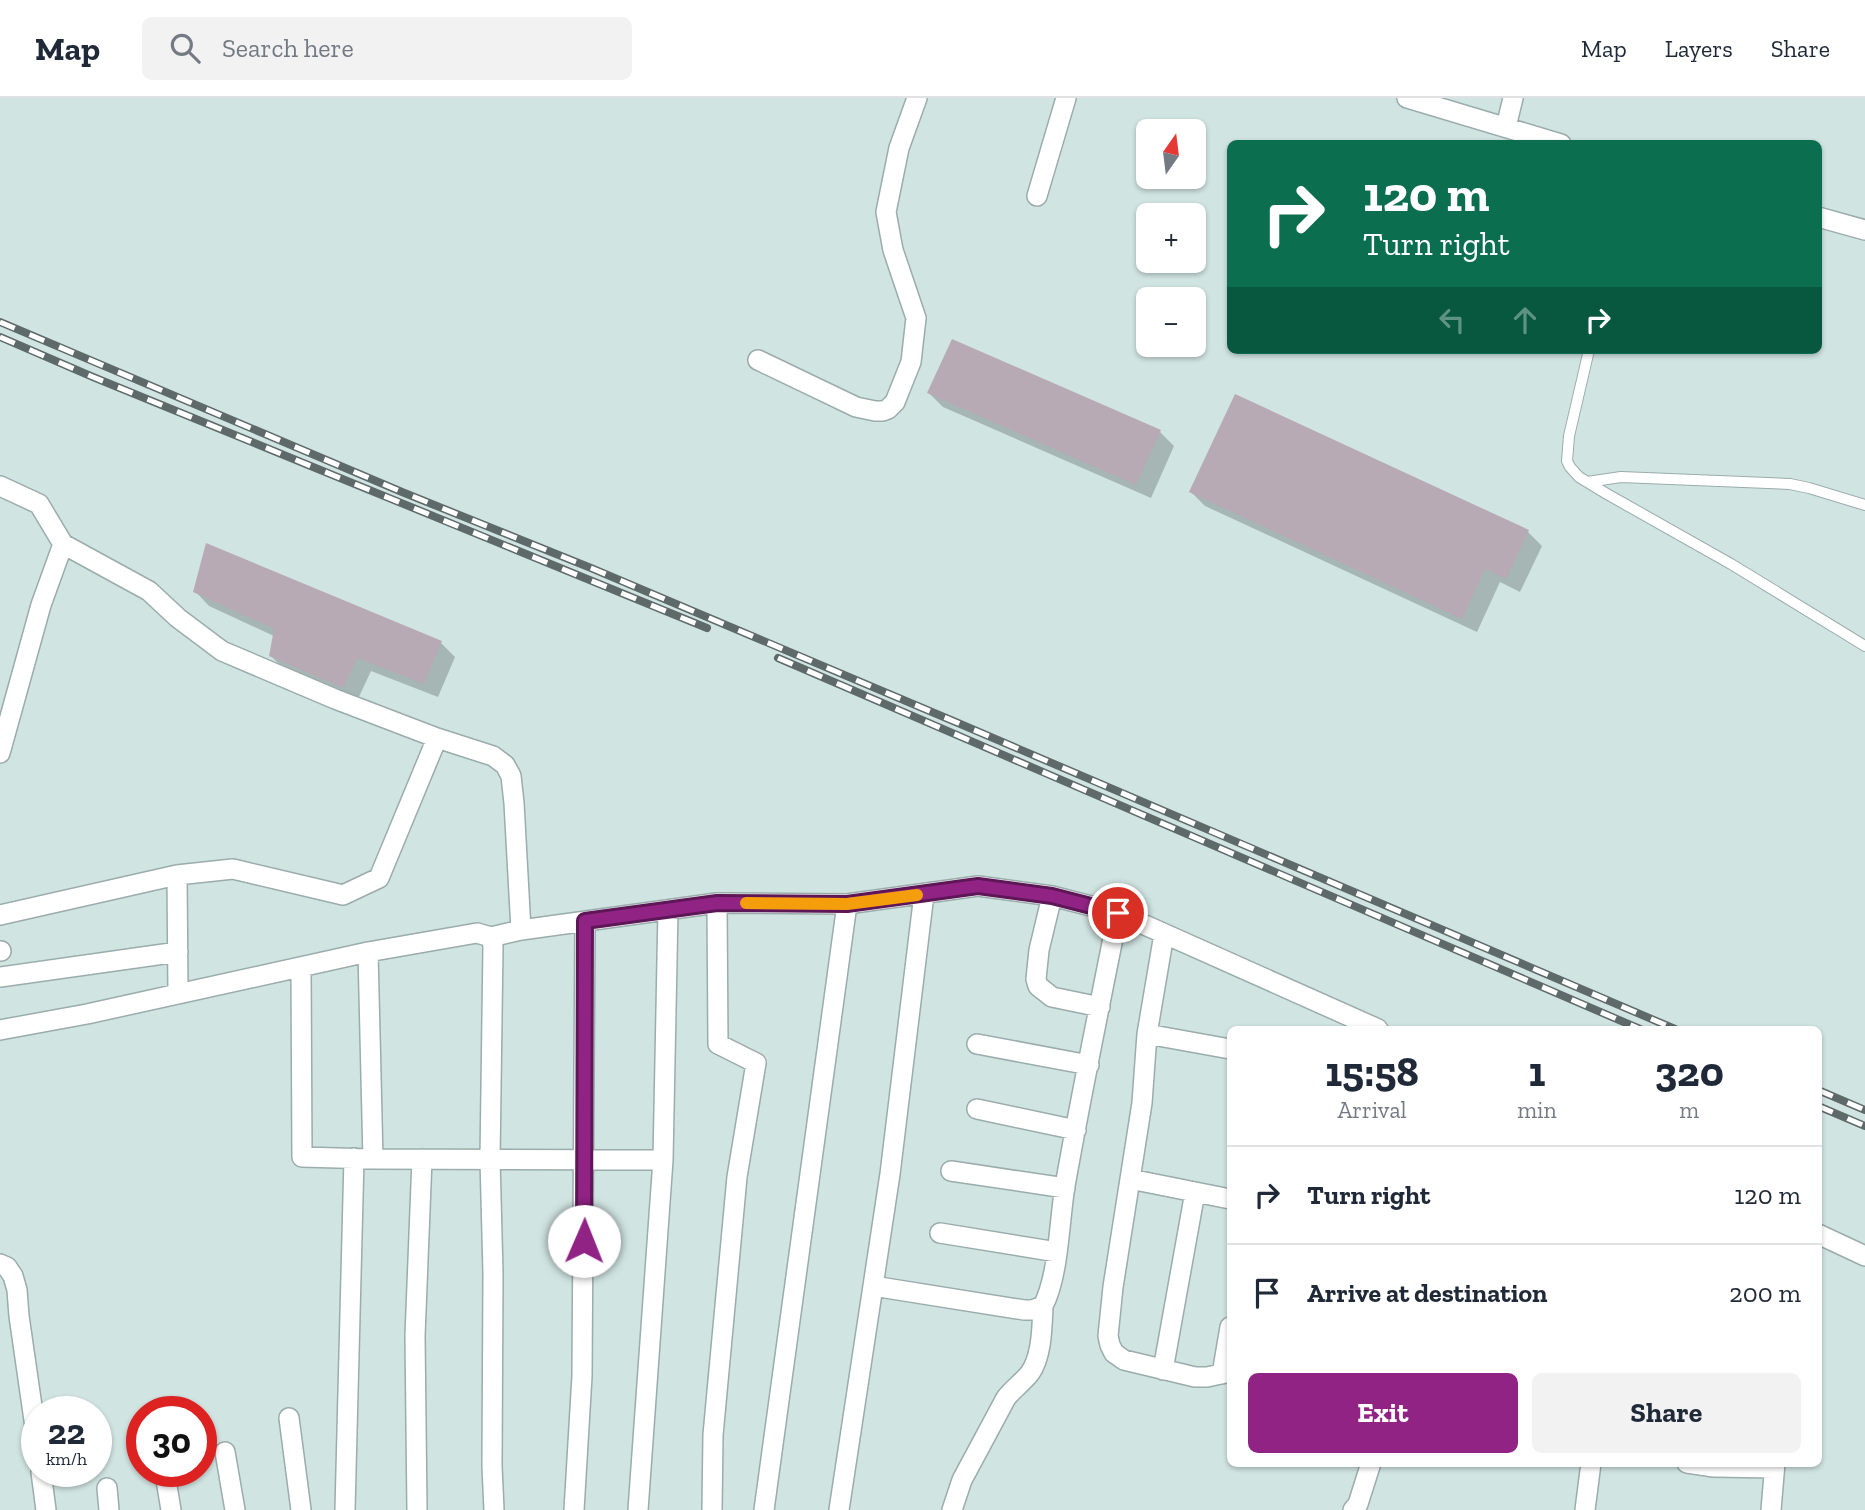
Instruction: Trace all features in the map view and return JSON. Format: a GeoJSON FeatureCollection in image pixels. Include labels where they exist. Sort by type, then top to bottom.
{"type":"FeatureCollection","features":[{"type":"Feature","properties":{"kind":"street"},"geometry":{"type":"LineString","coordinates":[[758,359],[856,407],[883,411],[895,401],[911,362],[916,318],[893,250],[886,212],[899,148],[917,98]]}},
{"type":"Feature","properties":{"kind":"street"},"geometry":{"type":"LineString","coordinates":[[1037,196],[1066,98]]}},
{"type":"Feature","properties":{"kind":"street"},"geometry":{"type":"LineString","coordinates":[[1407,98],[1548,140]]}},
{"type":"Feature","properties":{"kind":"street"},"geometry":{"type":"LineString","coordinates":[[1506,127],[1513,98]]}},
{"type":"Feature","properties":{"kind":"street"},"geometry":{"type":"LineString","coordinates":[[1822,218],[1865,230]]}},
{"type":"Feature","properties":{"kind":"street"},"geometry":{"type":"LineString","coordinates":[[0,486],[39,505],[63,544],[149,592],[177,618],[222,651],[335,699],[493,757],[505,765],[511,776],[521,930]]}},
{"type":"Feature","properties":{"kind":"street"},"geometry":{"type":"LineString","coordinates":[[0,753],[41,605],[63,544]]}},
{"type":"Feature","properties":{"kind":"street"},"geometry":{"type":"LineString","coordinates":[[0,915],[177,875],[233,869],[342,895],[379,878],[437,738]]}},
{"type":"Feature","properties":{"kind":"street"},"geometry":{"type":"LineString","coordinates":[[177,875],[178,994]]}},
{"type":"Feature","properties":{"kind":"street"},"geometry":{"type":"LineString","coordinates":[[0,1030],[87,1014],[368,952],[477,933],[491,937],[521,930],[717,903],[847,904],[978,886],[1052,896],[1118,913],[1371,1026]]}},
{"type":"Feature","properties":{"kind":"street"},"geometry":{"type":"LineString","coordinates":[[839,1510],[898,1116],[924,894]]}},
{"type":"Feature","properties":{"kind":"street"},"geometry":{"type":"LineString","coordinates":[[1052,896],[1039,950],[1036,979],[1038,986],[1052,997],[1100,1007]]}},
{"type":"Feature","properties":{"kind":"street"},"geometry":{"type":"LineString","coordinates":[[712,1510],[713,1435],[737,1177],[756,1063],[718,1044],[717,903]]}},
{"type":"Feature","properties":{"kind":"street"},"geometry":{"type":"LineString","coordinates":[[764,1510],[847,904]]}},
{"type":"Feature","properties":{"kind":"street"},"geometry":{"type":"LineString","coordinates":[[638,1510],[663,1160],[668,909]]}},
{"type":"Feature","properties":{"kind":"street"},"geometry":{"type":"LineString","coordinates":[[952,1510],[962,1480],[1006,1398],[1033,1367],[1039,1345],[1043,1307],[1057,1252],[1065,1188],[1118,913]]}},
{"type":"Feature","properties":{"kind":"street"},"geometry":{"type":"LineString","coordinates":[[574,1510],[582,1376],[585,921]]}},
{"type":"Feature","properties":{"kind":"street"},"geometry":{"type":"LineString","coordinates":[[1164,934],[1147,1034],[1142,1103],[1113,1287],[1108,1336],[1114,1353],[1124,1360],[1195,1377],[1226,1373]]}},
{"type":"Feature","properties":{"kind":"street"},"geometry":{"type":"LineString","coordinates":[[491,937],[490,1159],[494,1510]]}},
{"type":"Feature","properties":{"kind":"street"},"geometry":{"type":"LineString","coordinates":[[0,977],[178,952]]}},
{"type":"Feature","properties":{"kind":"street"},"geometry":{"type":"LineString","coordinates":[[345,1510],[363,1159],[368,952]]}},
{"type":"Feature","properties":{"kind":"street"},"geometry":{"type":"LineString","coordinates":[[301,967],[302,1157],[663,1160]]}},
{"type":"Feature","properties":{"kind":"street"},"geometry":{"type":"LineString","coordinates":[[1147,1034],[1227,1048]]}},
{"type":"Feature","properties":{"kind":"street"},"geometry":{"type":"LineString","coordinates":[[977,1044],[1089,1065]]}},
{"type":"Feature","properties":{"kind":"street"},"geometry":{"type":"LineString","coordinates":[[977,1109],[1076,1130]]}},
{"type":"Feature","properties":{"kind":"street"},"geometry":{"type":"LineString","coordinates":[[417,1510],[415,1336],[422,1159]]}},
{"type":"Feature","properties":{"kind":"street"},"geometry":{"type":"LineString","coordinates":[[951,1171],[1065,1188]]}},
{"type":"Feature","properties":{"kind":"street"},"geometry":{"type":"LineString","coordinates":[[1130,1180],[1227,1198]]}},
{"type":"Feature","properties":{"kind":"street"},"geometry":{"type":"LineString","coordinates":[[1163,1370],[1195,1192]]}},
{"type":"Feature","properties":{"kind":"street"},"geometry":{"type":"LineString","coordinates":[[940,1233],[1057,1252]]}},
{"type":"Feature","properties":{"kind":"street"},"geometry":{"type":"LineString","coordinates":[[1822,1236],[1865,1256]]}},
{"type":"Feature","properties":{"kind":"street"},"geometry":{"type":"LineString","coordinates":[[0,1264],[7,1267],[13,1276],[17,1290],[31,1396]]}},
{"type":"Feature","properties":{"kind":"street"},"geometry":{"type":"LineString","coordinates":[[873,1286],[1024,1310],[1043,1307]]}},
{"type":"Feature","properties":{"kind":"street"},"geometry":{"type":"LineString","coordinates":[[289,1418],[301,1510]]}},
{"type":"Feature","properties":{"kind":"street"},"geometry":{"type":"LineString","coordinates":[[225,1452],[235,1510]]}},
{"type":"Feature","properties":{"kind":"street"},"geometry":{"type":"LineString","coordinates":[[1353,1510],[1358,1504],[1370,1467]]}},
{"type":"Feature","properties":{"kind":"street"},"geometry":{"type":"LineString","coordinates":[[1585,1510],[1590,1467]]}},
{"type":"Feature","properties":{"kind":"street"},"geometry":{"type":"LineString","coordinates":[[1770,1510],[1774,1467]]}},
{"type":"Feature","properties":{"kind":"street"},"geometry":{"type":"LineString","coordinates":[[43,1487],[46,1510]]}},
{"type":"Feature","properties":{"kind":"street"},"geometry":{"type":"LineString","coordinates":[[167,1487],[171,1510]]}},
{"type":"Feature","properties":{"kind":"street"},"geometry":{"type":"LineString","coordinates":[[107,1488],[109,1510]]}},
{"type":"Feature","properties":{"kind":"lane"},"geometry":{"type":"LineString","coordinates":[[1588,354],[1569,436],[1567,461],[1570,467],[1587,482],[1731,564],[1865,646]]}},
{"type":"Feature","properties":{"kind":"lane"},"geometry":{"type":"LineString","coordinates":[[1587,482],[1621,477],[1790,485],[1865,505]]}},
{"type":"Feature","properties":{"kind":"building"},"geometry":{"type":"Polygon","coordinates":[[[952,339],[1161,430],[1136,485],[927,393],[952,339]]]}},
{"type":"Feature","properties":{"kind":"building"},"geometry":{"type":"Polygon","coordinates":[[[1235,394],[1529,530],[1506,579],[1485,569],[1462,619],[1189,492],[1235,394]]]}},
{"type":"Feature","properties":{"kind":"building"},"geometry":{"type":"Polygon","coordinates":[[[206,543],[442,641],[424,684],[357,658],[343,688],[269,656],[274,629],[193,592],[206,543]]]}},
{"type":"Feature","properties":{"kind":"railway"},"geometry":{"type":"LineString","coordinates":[[0,322],[402,492],[591,568],[1668,1026]]}},
{"type":"Feature","properties":{"kind":"railway"},"geometry":{"type":"LineString","coordinates":[[0,337],[707,628]]}},
{"type":"Feature","properties":{"kind":"railway"},"geometry":{"type":"LineString","coordinates":[[778,658],[1633,1026]]}},
{"type":"Feature","properties":{"kind":"railway"},"geometry":{"type":"LineString","coordinates":[[1822,1092],[1865,1110]]}},
{"type":"Feature","properties":{"kind":"railway"},"geometry":{"type":"LineString","coordinates":[[1822,1108],[1865,1126]]}},
{"type":"Feature","properties":{"kind":"slow traffic"},"geometry":{"type":"LineString","coordinates":[[746,903],[847,904],[917,895]]}},
{"type":"Feature","properties":{"kind":"route"},"geometry":{"type":"LineString","coordinates":[[584,1241],[585,921],[717,903],[847,904],[978,886],[1052,896],[1118,913]]}}]}
